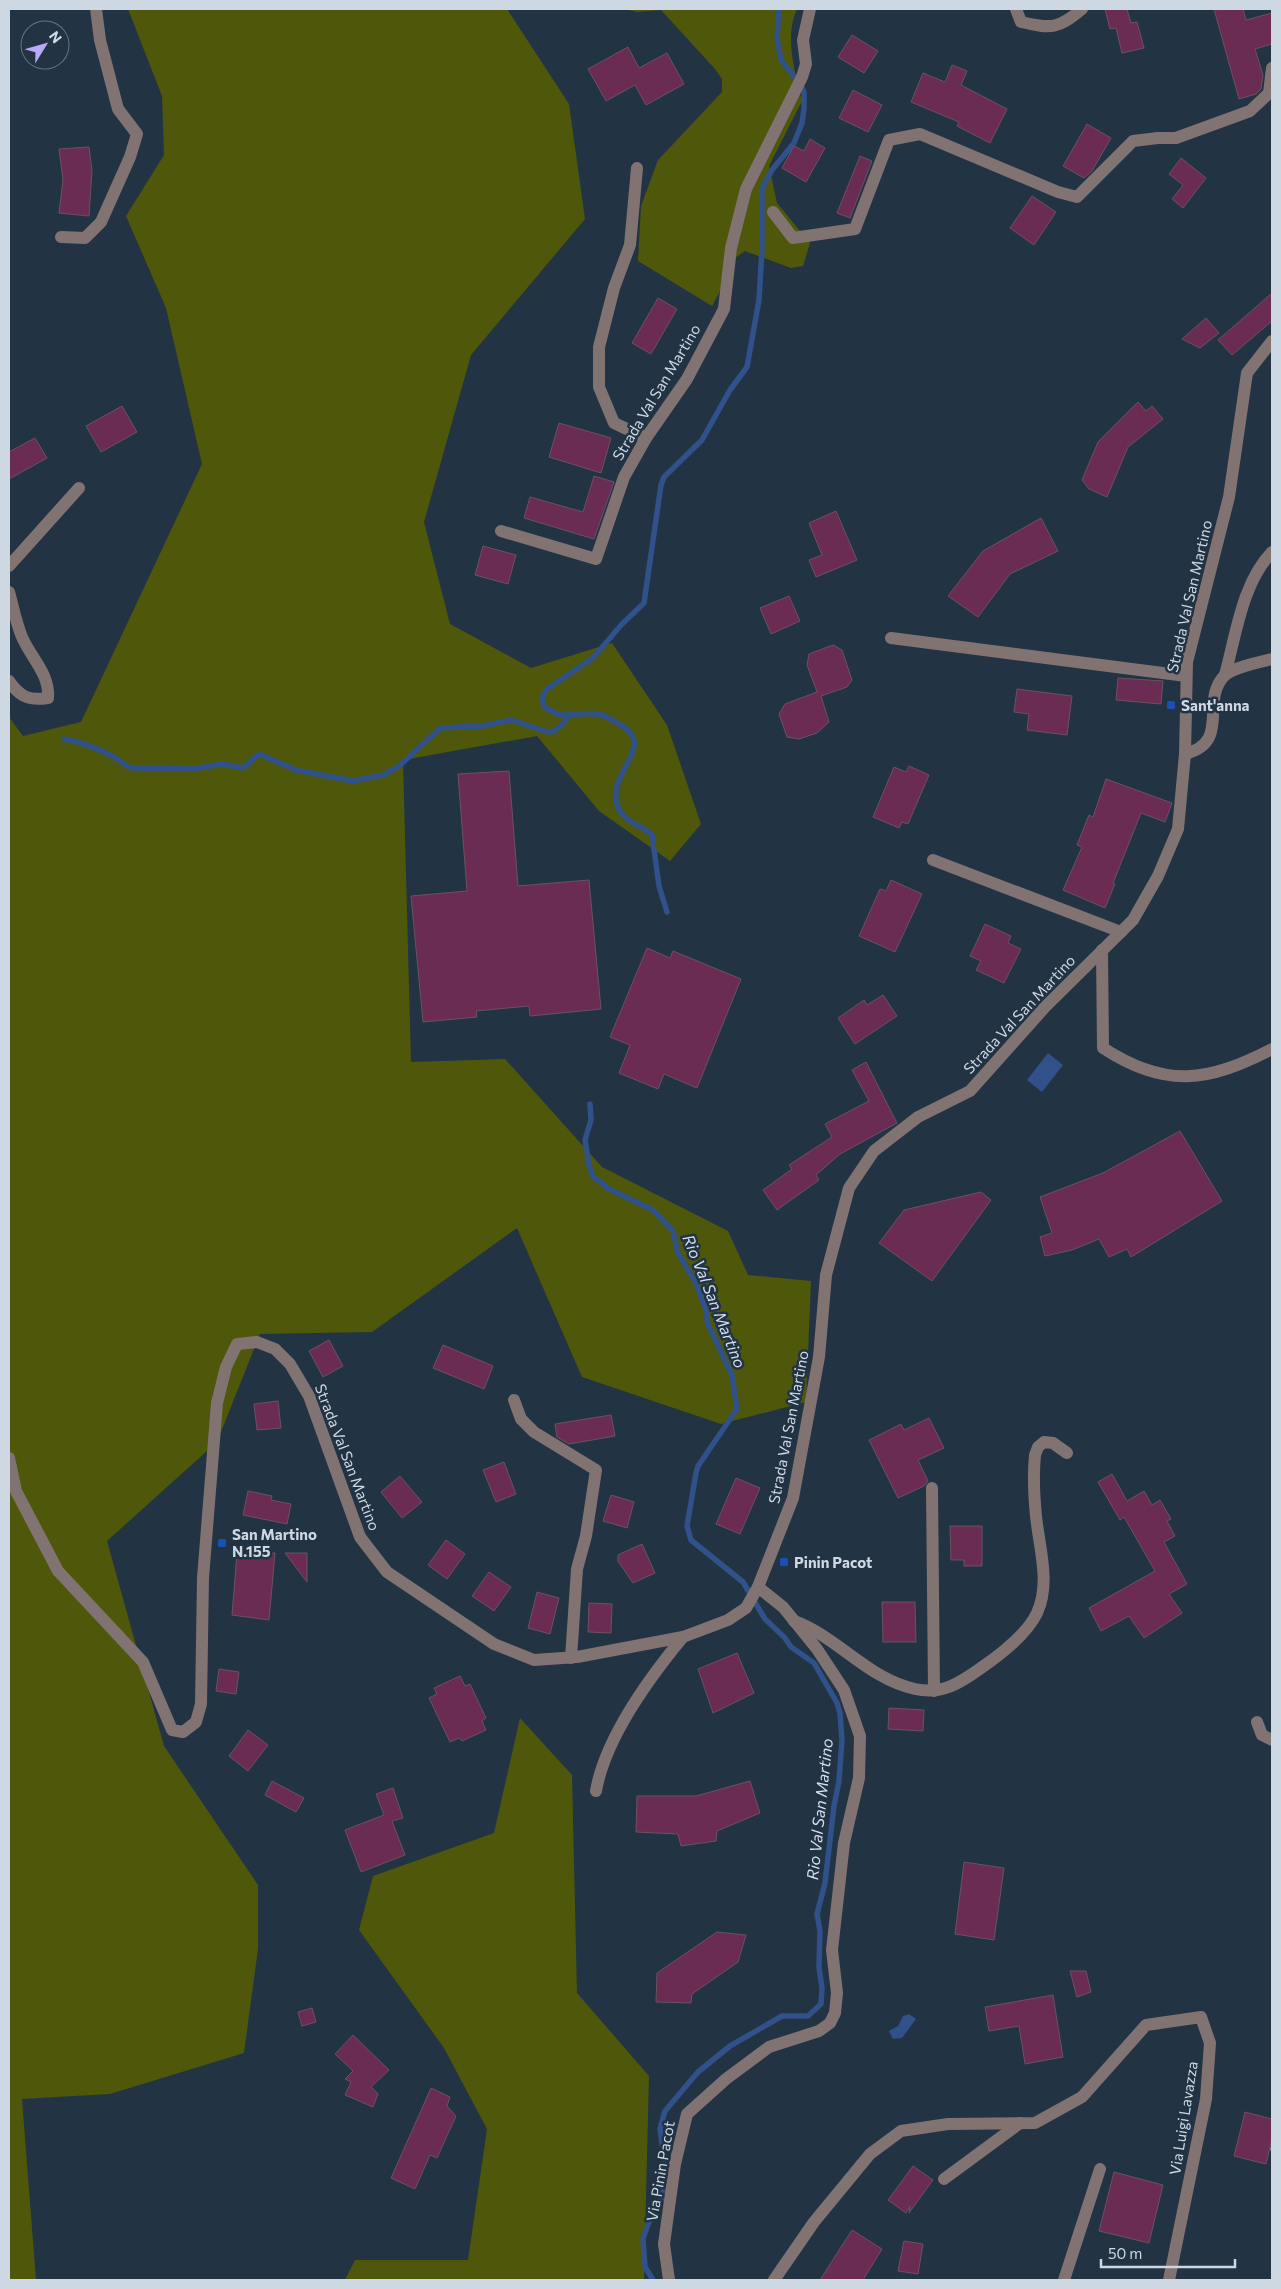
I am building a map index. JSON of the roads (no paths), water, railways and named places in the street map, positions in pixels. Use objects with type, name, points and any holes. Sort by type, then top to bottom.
[{"type":"street","points":[[61,237],[85,238],[101,222],[130,158],[137,134],[118,109],[100,40],[96,9]]},
{"type":"street","name":"Strada Val San Martino","points":[[501,531],[596,560],[624,477],[646,438],[687,379],[724,309],[731,248],[746,188],[802,77],[806,64],[803,40],[810,9]]},
{"type":"street","points":[[1016,9],[1021,22],[1038,26],[1062,25],[1082,9]]},
{"type":"street","points":[[773,212],[793,238],[855,229],[889,140],[920,134],[1058,192],[1077,197],[1133,141],[1176,138],[1250,111],[1269,93],[1272,68]]},
{"type":"street","points":[[637,168],[630,245],[614,288],[599,347],[599,387],[614,423],[646,438]]},
{"type":"street","name":"Strada Val San Martino","points":[[9,1458],[16,1491],[58,1571],[143,1662],[172,1730],[183,1732],[196,1722],[201,1704],[204,1578],[217,1403],[226,1367],[237,1344],[257,1342],[275,1348],[290,1364],[309,1396],[360,1537],[387,1572],[494,1644],[534,1660],[572,1658],[683,1637],[728,1620],[746,1608],[758,1587],[793,1498],[819,1357],[826,1275],[849,1188],[874,1151],[918,1117],[970,1092],[1045,1007],[1133,920],[1158,876],[1178,829],[1185,754],[1186,676],[1229,497],[1247,373],[1272,341]]},
{"type":"street","points":[[9,566],[79,488]]},
{"type":"street","points":[[1185,754],[1198,750],[1207,743],[1212,732],[1213,708],[1218,689],[1225,675],[1245,599],[1261,564],[1272,552]]},
{"type":"street","points":[[9,592],[22,638],[41,668],[49,688],[48,698],[32,700],[15,690],[9,681]]},
{"type":"street","points":[[891,638],[1186,676]]},
{"type":"street","points":[[1225,675],[1251,664],[1272,659]]},
{"type":"street","points":[[933,860],[1121,932]]},
{"type":"street","points":[[1102,950],[1103,1048],[1127,1064],[1175,1076],[1201,1077],[1227,1069],[1272,1049]]},
{"type":"street","points":[[514,1400],[521,1419],[534,1432],[596,1470],[586,1536],[577,1569],[572,1658]]},
{"type":"street","points":[[794,1621],[814,1628],[862,1664],[886,1678],[915,1689],[940,1691],[963,1682],[999,1656],[1036,1614],[1044,1592],[1042,1552],[1036,1516],[1035,1455],[1038,1447],[1044,1442],[1053,1443],[1067,1453]]},
{"type":"street","points":[[932,1488],[934,1691]]},
{"type":"street","name":"Via Pinin Pacot","points":[[669,2280],[664,2244],[675,2164],[686,2114],[726,2079],[769,2047],[819,2031],[830,2023],[835,2013],[837,1994],[832,1950],[844,1842],[859,1778],[860,1736],[844,1690],[818,1649],[783,1607],[758,1587]]},
{"type":"street","points":[[596,1791],[598,1776],[619,1731],[645,1687],[683,1637]]},
{"type":"street","points":[[1257,1722],[1262,1735],[1272,1740]]},
{"type":"street","name":"Via Luigi Lavazza","points":[[774,2280],[814,2222],[870,2154],[901,2132],[948,2124],[1035,2123],[1082,2097],[1146,2025],[1201,2017],[1210,2043],[1206,2098],[1169,2280]]},
{"type":"street","points":[[944,2179],[1020,2122]]},
{"type":"street","points":[[1064,2280],[1100,2169]]},
{"type":"water","points":[[1048,1053],[1063,1065],[1042,1092],[1027,1080]]},
{"type":"water","points":[[909,2014],[916,2019],[902,2038],[893,2039],[889,2031],[898,2026],[903,2016]]},
{"type":"waterway","name":"Rio Val San Martino","points":[[667,912],[659,886],[652,835],[628,820],[618,807],[616,795],[618,783],[633,751],[634,741],[630,732],[601,715],[589,713],[560,715],[544,707],[542,698],[547,689],[593,658],[622,624],[644,603],[661,485],[664,477],[702,440],[730,390],[747,367],[759,300],[762,249],[762,188],[772,170],[794,143],[802,123],[804,109],[804,92],[801,85],[781,60],[777,38],[779,9]]},
{"type":"waterway","points":[[64,739],[101,750],[132,768],[194,769],[222,764],[243,768],[259,754],[296,770],[353,781],[383,775],[398,767],[440,728],[482,726],[511,720],[548,732],[555,731],[569,715]]},
{"type":"waterway","name":"Rio Val San Martino","points":[[590,1104],[591,1120],[585,1140],[589,1165],[593,1176],[609,1189],[653,1210],[673,1231],[678,1253],[696,1283],[707,1313],[707,1322],[732,1375],[737,1409],[698,1466],[687,1526],[691,1540],[743,1582],[765,1619],[785,1638],[791,1647],[814,1663],[837,1703],[840,1713],[842,1740],[839,1781],[834,1806],[825,1883],[817,1914],[820,1931],[821,2004],[808,2016],[782,2016],[730,2046],[698,2072],[665,2111],[660,2129],[665,2165],[661,2200],[648,2224],[643,2239],[645,2267],[653,2280]]},
{"type":"place","name":"Sant'anna","points":[[1171,705]]},
{"type":"place","name":"San Martino N.155","points":[[222,1543]]},
{"type":"place","name":"Pinin Pacot","points":[[784,1562]]}]
